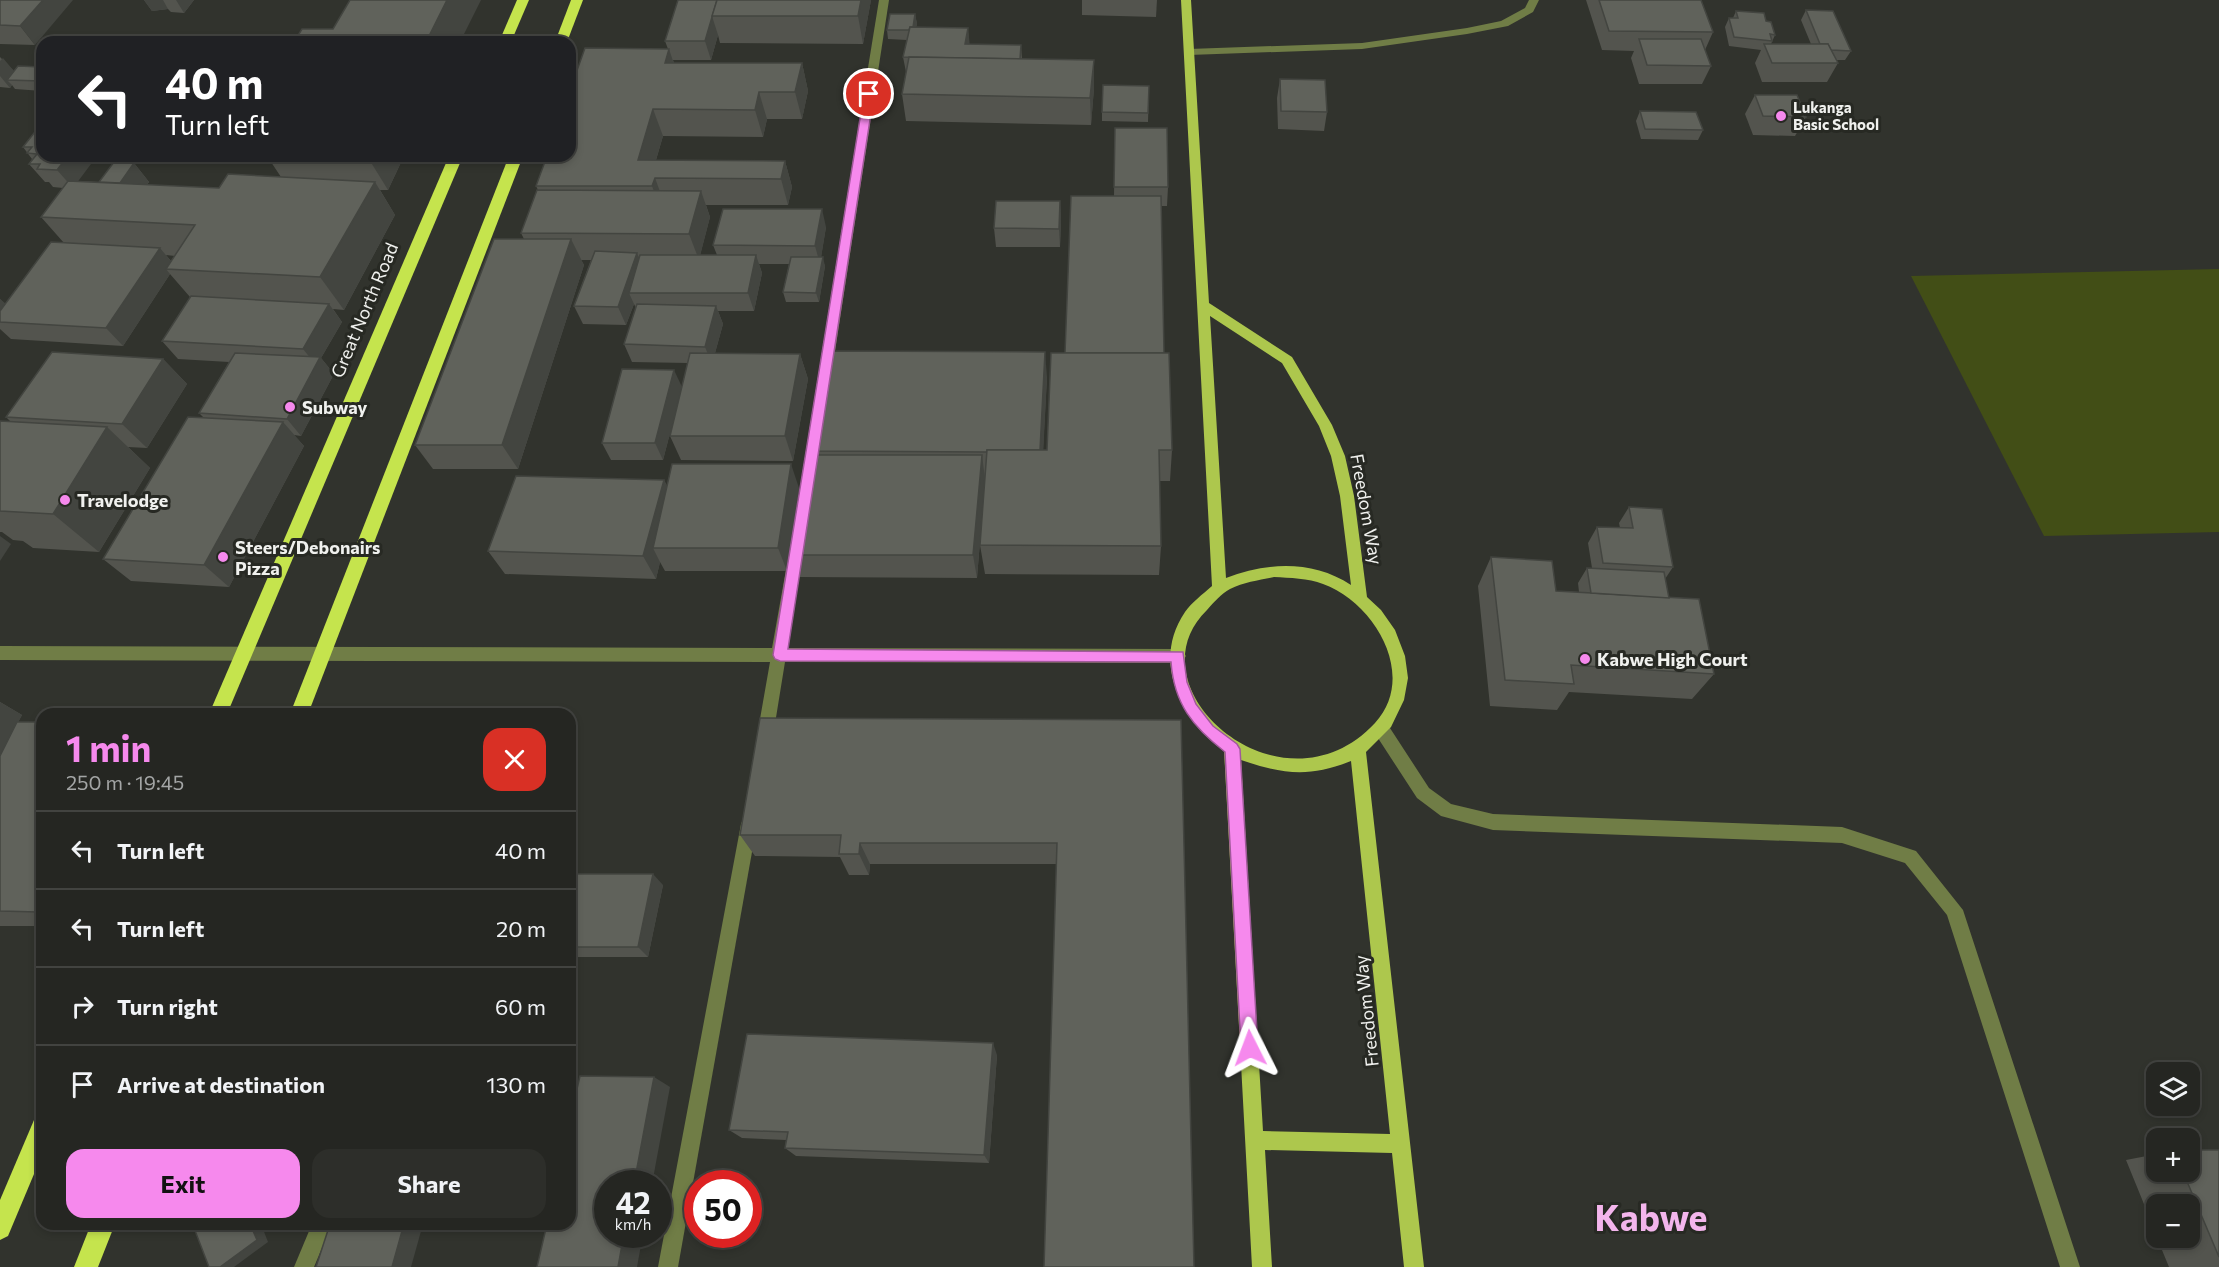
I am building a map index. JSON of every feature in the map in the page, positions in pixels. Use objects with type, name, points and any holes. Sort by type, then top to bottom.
[{"type":"highway","points":[[508,36],[523,0]]},
{"type":"highway","points":[[563,36],[577,0]]},
{"type":"highway","name":"Great North Road","points":[[220,708],[453,162]]},
{"type":"highway","points":[[301,708],[514,162]]},
{"type":"highway","points":[[0,1228],[36,1142]]},
{"type":"highway","points":[[86,1267],[101,1230]]},
{"type":"main road","points":[[1186,0],[1219,589]]},
{"type":"main road","name":"Freedom Way","points":[[1203,305],[1287,360],[1325,425],[1338,456],[1347,496],[1360,598]]},
{"type":"main road","points":[[1274,571],[1305,573],[1334,582],[1360,598],[1381,620],[1396,646],[1401,675],[1397,704],[1382,730],[1358,750],[1330,762],[1296,767],[1263,762],[1232,749],[1208,730],[1190,708],[1180,682],[1178,656],[1184,629],[1198,607],[1219,589],[1245,576],[1274,571]]},
{"type":"main road","points":[[1232,749],[1262,1267]]},
{"type":"main road","name":"Freedom Way","points":[[1358,750],[1414,1267]]},
{"type":"main road","points":[[1255,1140],[1402,1144]]},
{"type":"street","points":[[806,491],[884,0]]},
{"type":"street","points":[[1189,52],[1362,46],[1467,31],[1504,24],[1529,10],[1534,0]]},
{"type":"street","points":[[763,749],[801,526]]},
{"type":"street","points":[[0,653],[1178,656]]},
{"type":"street","points":[[1382,730],[1423,793],[1447,811],[1470,817],[1493,822],[1842,835],[1910,857],[1953,910],[2070,1267]]},
{"type":"street","points":[[668,1267],[752,808]]},
{"type":"street","points":[[304,1267],[319,1230]]},
{"type":"green space","points":[[2219,269],[2219,532],[2044,536],[1911,276]]},
{"type":"building","points":[[0,0],[43,0],[20,26],[0,25]]},
{"type":"building","points":[[350,0],[447,0],[429,36],[298,36],[302,29],[333,29]]},
{"type":"building","points":[[678,0],[717,0],[705,41],[665,41]]},
{"type":"building","points":[[717,0],[861,0],[858,16],[712,16]]},
{"type":"building","points":[[1599,0],[1701,0],[1713,32],[1609,31]]},
{"type":"building","points":[[1806,10],[1833,11],[1851,51],[1831,50],[1828,44],[1820,44]]},
{"type":"building","points":[[1736,11],[1764,13],[1766,21],[1771,22],[1775,35],[1770,34],[1772,41],[1734,37],[1729,18],[1738,18]]},
{"type":"building","points":[[890,14],[915,14],[913,27],[909,30],[887,30]]},
{"type":"building","points":[[910,27],[968,28],[965,44],[1021,45],[1020,59],[903,57]]},
{"type":"building","points":[[1639,39],[1701,39],[1711,66],[1647,65]]},
{"type":"building","points":[[1764,44],[1828,44],[1838,63],[1772,63]]},
{"type":"building","points":[[585,48],[669,49],[665,63],[802,63],[795,92],[759,92],[755,110],[653,109],[638,160],[785,161],[781,179],[655,178],[652,186],[536,186],[545,162],[576,162],[576,73]]},
{"type":"building","points":[[909,57],[1094,60],[1090,98],[902,94]]},
{"type":"building","points":[[18,66],[36,67],[36,81],[7,80]]},
{"type":"building","points":[[1280,79],[1325,80],[1327,112],[1281,111]]},
{"type":"building","points":[[1103,85],[1149,86],[1148,113],[1102,112]]},
{"type":"building","points":[[1755,95],[1797,95],[1806,117],[1763,116]]},
{"type":"building","points":[[1640,111],[1696,112],[1703,130],[1645,129]]},
{"type":"building","points":[[1115,128],[1167,128],[1168,187],[1114,187]]},
{"type":"building","points":[[36,131],[36,154],[27,153],[32,147],[23,147]]},
{"type":"building","points":[[36,155],[36,162],[63,162],[57,170],[37,169],[40,164],[29,164]]},
{"type":"building","points":[[114,162],[134,163],[120,183],[99,182]]},
{"type":"building","points":[[228,174],[375,182],[320,277],[166,269],[195,225],[41,217],[68,181],[219,188]]},
{"type":"building","points":[[537,190],[701,191],[689,234],[521,233]]},
{"type":"building","points":[[1071,196],[1161,196],[1164,353],[1065,353]]},
{"type":"building","points":[[996,201],[1060,201],[1059,229],[994,228]]},
{"type":"building","points":[[723,209],[822,209],[815,246],[713,245]]},
{"type":"building","points":[[494,239],[571,239],[502,445],[415,445]]},
{"type":"building","points":[[51,242],[160,248],[106,328],[0,322],[0,311]]},
{"type":"building","points":[[595,251],[637,253],[618,307],[574,306]]},
{"type":"building","points":[[640,255],[756,255],[748,293],[629,293]]},
{"type":"building","points":[[791,257],[823,257],[816,293],[783,292]]},
{"type":"building","points":[[191,296],[329,304],[303,349],[162,341]]},
{"type":"building","points":[[637,304],[716,306],[705,347],[624,344]]},
{"type":"building","points":[[831,351],[1045,352],[1040,450],[814,451]]},
{"type":"building","points":[[52,352],[163,359],[122,424],[6,417]]},
{"type":"building","points":[[235,353],[320,357],[287,419],[199,413]]},
{"type":"building","points":[[690,353],[800,354],[785,436],[670,436]]},
{"type":"building","points":[[1051,353],[1169,353],[1172,450],[1159,450],[1161,546],[980,545],[987,450],[1047,450]]},
{"type":"building","points":[[622,369],[674,370],[655,443],[602,443]]},
{"type":"building","points":[[188,417],[283,422],[204,565],[103,559]]},
{"type":"building","points":[[0,421],[107,427],[53,514],[0,511]]},
{"type":"building","points":[[808,455],[982,455],[973,555],[790,555]]},
{"type":"building","points":[[672,464],[791,464],[778,548],[653,548]]},
{"type":"building","points":[[516,476],[664,480],[643,556],[488,551]]},
{"type":"building","points":[[1629,507],[1662,509],[1673,567],[1603,563],[1597,527],[1633,528]]},
{"type":"building","points":[[1491,557],[1552,561],[1556,591],[1699,599],[1714,674],[1571,665],[1574,684],[1505,680]]},
{"type":"building","points":[[1587,568],[1664,572],[1669,598],[1591,593]]},
{"type":"building","points":[[760,718],[1181,720],[1194,1267],[1044,1267],[1057,843],[860,843],[859,854],[839,854],[841,835],[740,835]]},
{"type":"building","points":[[17,722],[36,722],[36,912],[0,911],[0,756]]},
{"type":"building","points":[[576,874],[653,874],[638,947],[576,947]]},
{"type":"building","points":[[747,1034],[993,1043],[984,1155],[785,1148],[788,1132],[729,1130]]},
{"type":"building","points":[[580,1076],[654,1077],[637,1170],[594,1170],[594,1248],[621,1248],[618,1267],[537,1267],[546,1230],[576,1230],[576,1093]]},
{"type":"building","points":[[2200,1150],[2219,1150],[2219,1257],[2200,1212],[2200,1194],[2192,1194],[2187,1182],[2200,1182]]},
{"type":"building","points":[[195,1230],[253,1230],[257,1240],[220,1267],[209,1267]]},
{"type":"building","points":[[328,1230],[402,1230],[392,1267],[316,1267]]},
{"type":"place","name":"Lukanga Basic School","points":[[1781,116]]},
{"type":"place","name":"Subway","points":[[290,407]]},
{"type":"place","name":"Travelodge","points":[[65,500]]},
{"type":"place","name":"Steers/Debonairs Pizza","points":[[223,557]]},
{"type":"place","name":"Kabwe High Court","points":[[1585,659]]},
{"type":"district","name":"Kabwe","points":[[1651,1216]]},
{"type":"route","points":[[869,94],[780,655],[1178,656],[1180,682],[1190,708],[1208,730],[1232,749],[1250,1048]]}]
